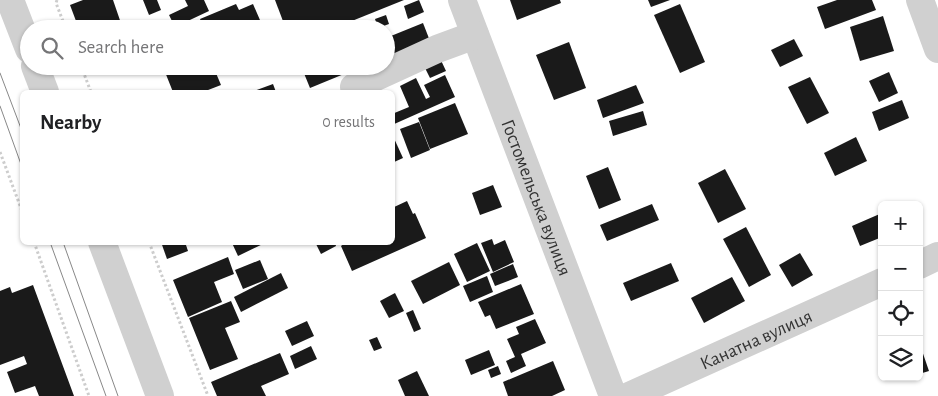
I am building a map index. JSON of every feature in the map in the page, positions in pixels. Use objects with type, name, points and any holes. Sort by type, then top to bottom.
[{"type":"street","name":"Гостомельська вулиця","points":[[462,0],[613,396]]},
{"type":"street","points":[[920,0],[938,50]]},
{"type":"street","points":[[19,2],[23,20]]},
{"type":"street","points":[[395,68],[437,49],[475,35]]},
{"type":"street","points":[[38,75],[44,90]]},
{"type":"street","points":[[354,87],[380,75]]},
{"type":"street","points":[[103,245],[160,396]]},
{"type":"street","points":[[923,263],[938,256]]},
{"type":"street","name":"Канатна вулиця","points":[[629,396],[878,284]]},
{"type":"path","points":[[57,0],[56,3],[63,20]]},
{"type":"path","points":[[84,75],[90,90]]},
{"type":"path","points":[[0,152],[20,206]]},
{"type":"path","points":[[35,245],[89,396]]},
{"type":"path","points":[[150,245],[208,396]]},
{"type":"building","points":[[83,0],[113,0],[120,20],[76,20],[70,5]]},
{"type":"building","points":[[143,0],[157,0],[161,10],[149,15]]},
{"type":"building","points":[[185,0],[204,0],[209,11],[190,20],[172,20],[169,15],[188,6]]},
{"type":"building","points":[[275,0],[404,0],[354,20],[283,20]]},
{"type":"building","points":[[419,0],[424,12],[408,19],[404,6]]},
{"type":"building","points":[[510,0],[560,0],[561,3],[517,20]]},
{"type":"building","points":[[648,0],[670,0],[651,7]]},
{"type":"building","points":[[837,0],[872,0],[876,10],[825,29],[817,7]]},
{"type":"building","points":[[236,4],[239,10],[253,4],[260,20],[200,20]]},
{"type":"building","points":[[680,4],[705,62],[680,73],[654,15]]},
{"type":"building","points":[[386,15],[388,20],[375,20]]},
{"type":"building","points":[[883,16],[894,51],[860,61],[850,27]]},
{"type":"building","points":[[423,23],[430,41],[395,55],[395,34]]},
{"type":"building","points":[[794,39],[803,56],[780,67],[771,50]]},
{"type":"building","points":[[569,42],[586,88],[554,100],[536,55]]},
{"type":"building","points":[[439,56],[446,71],[430,78],[423,64]]},
{"type":"building","points":[[889,72],[898,93],[879,102],[869,81]]},
{"type":"building","points":[[166,75],[217,75],[221,85],[208,90],[172,90]]},
{"type":"building","points":[[305,75],[342,75],[310,88]]},
{"type":"building","points":[[445,75],[455,97],[395,124],[395,113],[409,107],[400,86],[416,78],[426,99],[430,97],[424,85]]},
{"type":"building","points":[[810,77],[829,113],[807,124],[788,87]]},
{"type":"building","points":[[273,84],[275,90],[256,90]]},
{"type":"building","points":[[636,85],[644,103],[603,118],[597,100]]},
{"type":"building","points":[[902,100],[909,118],[879,131],[872,112]]},
{"type":"building","points":[[455,103],[468,134],[430,149],[418,118]]},
{"type":"building","points":[[643,111],[647,125],[613,136],[609,121]]},
{"type":"building","points":[[419,122],[430,150],[411,158],[400,129]]},
{"type":"building","points":[[856,137],[867,161],[835,176],[824,153]]},
{"type":"building","points":[[395,141],[403,158],[395,162]]},
{"type":"building","points":[[608,167],[621,200],[599,209],[586,176]]},
{"type":"building","points":[[725,169],[746,209],[718,223],[698,183]]},
{"type":"building","points":[[493,185],[502,207],[480,215],[472,193]]},
{"type":"building","points":[[407,201],[413,214],[415,213],[426,238],[352,271],[341,246],[395,245],[395,207]]},
{"type":"building","points":[[652,204],[659,220],[607,241],[600,225]]},
{"type":"building","points":[[878,215],[878,239],[860,246],[852,226]]},
{"type":"building","points":[[746,227],[771,275],[749,287],[723,239]]},
{"type":"building","points":[[492,239],[494,245],[505,240],[514,262],[493,272],[481,243]]},
{"type":"building","points":[[477,243],[490,271],[467,282],[454,254]]},
{"type":"building","points":[[162,245],[186,245],[188,251],[167,259]]},
{"type":"building","points":[[233,245],[261,245],[238,256]]},
{"type":"building","points":[[316,245],[336,245],[336,246],[321,254]]},
{"type":"building","points":[[800,253],[813,275],[792,287],[779,265]]},
{"type":"building","points":[[228,257],[234,274],[214,282],[222,302],[188,317],[173,280]]},
{"type":"building","points":[[260,260],[268,279],[243,289],[235,270]]},
{"type":"building","points":[[449,262],[460,285],[423,304],[411,281]]},
{"type":"building","points":[[671,263],[679,281],[631,301],[623,283]]},
{"type":"building","points":[[513,264],[518,277],[495,286],[490,274]]},
{"type":"building","points":[[281,273],[288,288],[241,312],[234,297]]},
{"type":"building","points":[[487,276],[493,292],[470,302],[463,286]]},
{"type":"building","points":[[732,277],[745,301],[704,323],[691,298]]},
{"type":"building","points":[[521,284],[534,314],[496,329],[490,315],[485,317],[478,302]]},
{"type":"building","points":[[33,285],[74,396],[39,396],[35,386],[15,393],[7,372],[27,364],[24,356],[0,365],[0,291],[10,287],[12,293]]},
{"type":"building","points":[[395,293],[404,311],[389,318],[380,301]]},
{"type":"building","points":[[231,301],[240,322],[225,328],[238,359],[210,370],[189,318]]},
{"type":"building","points":[[413,310],[421,329],[414,332],[406,313]]},
{"type":"building","points":[[535,319],[546,343],[521,354],[526,366],[511,373],[506,361],[515,357],[507,339],[519,334],[516,327]]},
{"type":"building","points":[[307,321],[314,336],[292,346],[285,331]]},
{"type":"building","points":[[377,337],[382,348],[374,351],[369,340]]},
{"type":"building","points":[[311,346],[317,359],[295,369],[290,356]]},
{"type":"building","points":[[489,350],[495,365],[471,375],[465,360]]},
{"type":"building","points":[[280,353],[289,374],[261,386],[266,396],[217,396],[211,382]]},
{"type":"building","points":[[923,354],[929,371],[923,373]]},
{"type":"building","points":[[553,361],[565,390],[552,396],[508,396],[503,382]]},
{"type":"building","points":[[498,366],[501,374],[491,378],[488,370]]},
{"type":"building","points":[[417,371],[429,396],[405,396],[398,380]]},
{"type":"tram line","points":[[0,73],[20,126]]},
{"type":"tram line","points":[[0,106],[20,161]]},
{"type":"tram line","points":[[51,245],[106,396]]},
{"type":"tram line","points":[[64,245],[118,396]]}]
